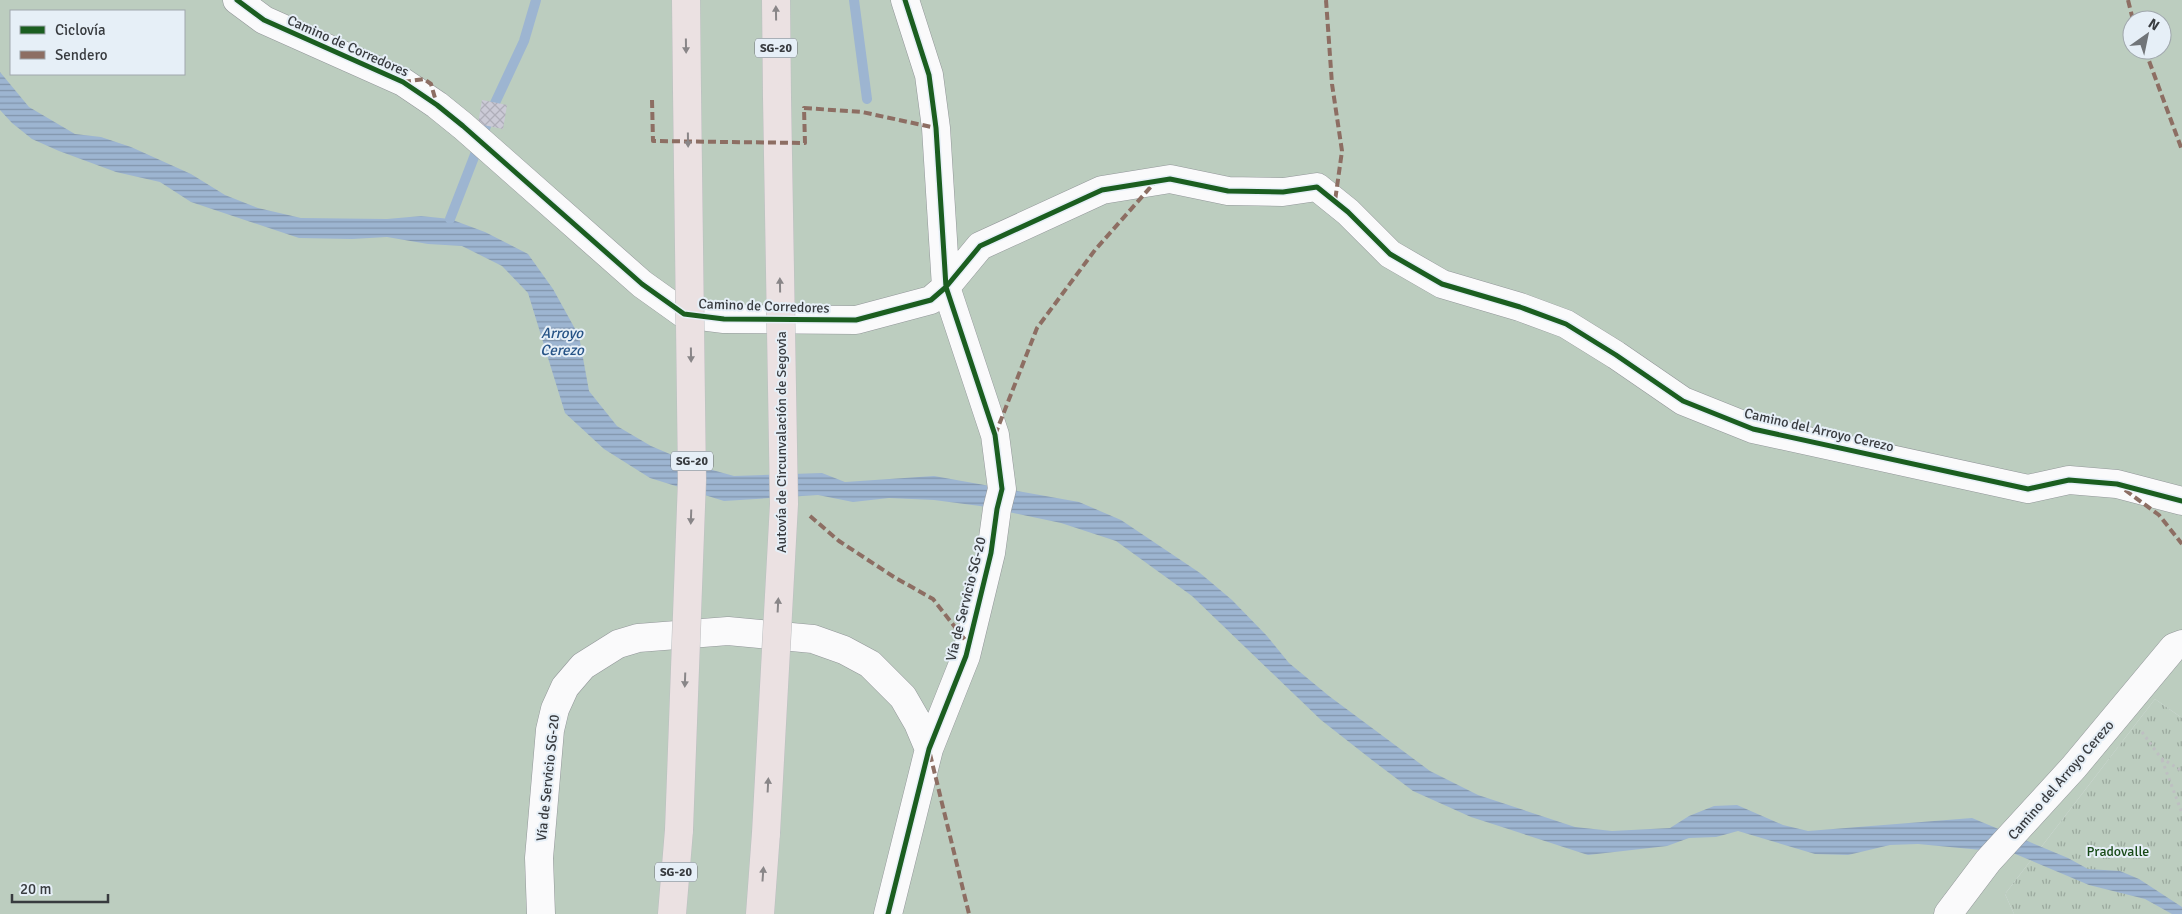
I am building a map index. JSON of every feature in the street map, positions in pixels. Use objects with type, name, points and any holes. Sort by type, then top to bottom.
[{"type":"highway","name":"SG-20","points":[[672,914],[679,830],[692,480],[686,0]]},
{"type":"highway","name":"Autovía de Circunvalación de Segovia","points":[[760,914],[784,504],[776,0]]},
{"type":"street","name":"Camino de Corredores","points":[[237,0],[264,20],[403,82],[421,93],[463,126],[642,284],[684,314],[724,319],[856,320],[931,300],[946,287]]},
{"type":"street","points":[[905,0],[929,75],[936,128],[946,287]]},
{"type":"street","name":"Camino del Arroyo Cerezo","points":[[946,287],[980,246],[1102,190],[1170,180],[1228,191],[1283,192],[1318,187],[1348,212],[1390,254],[1442,284],[1520,307],[1566,324],[1683,400],[1754,429],[2028,489],[2069,480],[2117,484],[2182,501]]},
{"type":"street","name":"Vía de Servicio SG-20","points":[[888,914],[929,749],[966,656],[991,553],[997,508],[1002,490],[994,435],[946,287]]},
{"type":"street","name":"Vía de Servicio SG-20","points":[[541,914],[539,858],[550,730],[555,709],[565,687],[583,666],[618,644],[638,638],[728,631],[813,639],[844,650],[870,664],[877,670],[903,697],[918,723],[929,749]]},
{"type":"street","name":"Camino del Arroyo Cerezo","points":[[1948,914],[1988,861],[2017,831],[2179,642]]},
{"type":"path","points":[[2124,707],[2161,758],[2182,813]]},
{"type":"path","points":[[2161,758],[2182,771]]},
{"type":"green space","points":[[0,0],[2182,0],[2182,718],[2155,699],[2005,894],[2014,914],[0,914]]},
{"type":"green space","name":"Pradovalle","points":[[2155,699],[2182,718],[2182,914],[2014,914],[2005,894]]},
{"type":"water","name":"Arroyo Cerezo","points":[[0,72],[29,107],[75,134],[101,137],[131,147],[191,174],[225,195],[258,208],[301,218],[387,219],[421,216],[450,219],[485,232],[528,254],[553,289],[579,336],[589,391],[617,426],[651,446],[698,466],[734,476],[822,473],[845,482],[934,476],[1079,502],[1121,520],[1200,573],[1232,600],[1267,636],[1289,663],[1329,696],[1430,771],[1478,795],[1575,827],[1612,831],[1670,828],[1689,816],[1714,806],[1737,805],[1783,825],[1808,831],[1972,818],[2068,858],[2088,869],[2120,871],[2139,879],[2182,907],[2182,914],[2172,914],[2145,899],[2089,885],[2013,853],[1918,844],[1890,845],[1848,855],[1815,854],[1738,831],[1716,837],[1689,838],[1667,846],[1588,855],[1471,817],[1413,791],[1372,760],[1321,720],[1192,596],[1116,541],[1061,523],[980,506],[934,500],[889,498],[853,502],[818,495],[724,501],[650,478],[604,449],[565,413],[528,293],[502,266],[462,246],[428,244],[387,237],[352,239],[299,238],[191,202],[160,182],[116,172],[59,151],[32,139],[12,123],[0,110]]},
{"type":"building","points":[[482,100],[507,105],[503,129],[478,124]]},
{"type":"waterway","points":[[450,219],[495,103],[524,41],[536,0]]},
{"type":"waterway","points":[[854,0],[867,99]]},
{"type":"marked path","points":[[1326,0],[1332,84],[1342,151],[1335,201]]},
{"type":"marked path","points":[[2128,0],[2130,10]]},
{"type":"marked path","points":[[2149,60],[2182,150]]},
{"type":"marked path","points":[[403,82],[424,79],[431,84],[437,105]]},
{"type":"marked path","points":[[652,100],[653,141],[805,143],[804,108],[862,112],[936,128]]},
{"type":"marked path","points":[[995,435],[1037,328],[1095,250],[1155,182]]},
{"type":"marked path","points":[[2125,490],[2159,515],[2182,544]]},
{"type":"marked path","points":[[810,516],[839,541],[894,577],[933,599],[969,645]]},
{"type":"marked path","points":[[930,754],[969,914]]},
{"type":"cycle path","points":[[237,0],[264,20],[403,82],[437,105],[642,284],[684,314],[724,319],[856,320],[931,300],[946,287],[980,246],[1102,190],[1170,179],[1228,191],[1283,192],[1317,187],[1348,212],[1390,254],[1442,284],[1520,307],[1566,324],[1616,355],[1683,401],[1753,429],[2028,489],[2069,480],[2117,484],[2182,501]]},
{"type":"cycle path","points":[[888,914],[929,749],[966,656],[991,553],[997,509],[1002,489],[995,435],[946,287],[936,128],[929,75],[905,0]]}]
